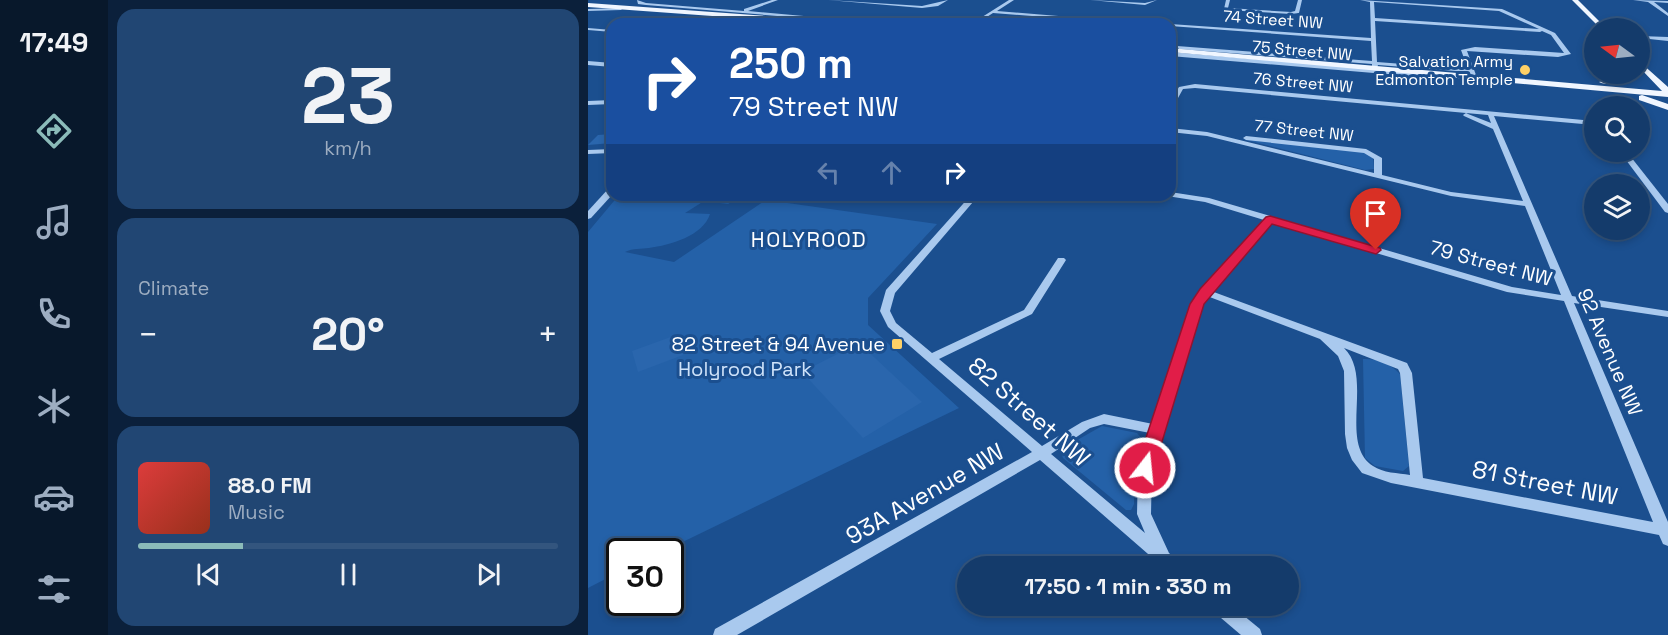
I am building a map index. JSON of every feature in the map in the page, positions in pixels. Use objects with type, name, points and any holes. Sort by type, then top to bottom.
[{"type":"main road","points":[[589,4],[601,0]]},
{"type":"main road","points":[[626,0],[639,4]]},
{"type":"main road","points":[[1567,0],[1585,18]]},
{"type":"main road","points":[[1575,0],[1593,18]]},
{"type":"main road","points":[[589,4],[639,4],[688,11]]},
{"type":"main road","points":[[589,4],[783,18]]},
{"type":"main road","name":"75 Street NW","points":[[1176,50],[1472,73],[1664,91]]},
{"type":"main road","points":[[1650,73],[1668,80]]},
{"type":"main road","points":[[1650,78],[1664,91],[1668,105]]},
{"type":"main road","points":[[1574,84],[1584,83]]},
{"type":"main road","name":"75 Street NW","points":[[1574,84],[1664,91]]},
{"type":"main road","points":[[1595,87],[1668,105]]},
{"type":"street","points":[[738,13],[776,0]]},
{"type":"street","points":[[830,0],[930,7],[946,0]]},
{"type":"street","points":[[983,18],[1012,0]]},
{"type":"street","points":[[1092,0],[1152,1]]},
{"type":"street","points":[[1228,0],[1226,9],[1297,12],[1300,0]]},
{"type":"street","points":[[1362,0],[1500,10],[1553,34],[1567,52],[1565,55],[1464,50],[1472,73]]},
{"type":"street","points":[[1372,0],[1375,65]]},
{"type":"street","points":[[1635,0],[1668,2]]},
{"type":"street","points":[[1648,0],[1668,15]]},
{"type":"street","points":[[589,4],[737,18]]},
{"type":"street","points":[[639,4],[808,18]]},
{"type":"street","points":[[993,12],[1073,18]]},
{"type":"street","points":[[1373,19],[1547,31]]},
{"type":"street","name":"74 Street NW","points":[[1176,25],[1374,40]]},
{"type":"street","points":[[588,29],[606,30]]},
{"type":"street","points":[[1650,38],[1668,39]]},
{"type":"street","name":"75 Street NW","points":[[1176,51],[1563,87],[1574,84]]},
{"type":"street","points":[[588,63],[606,64]]},
{"type":"street","name":"76 Street NW","points":[[1176,97],[1181,88],[1188,86],[1584,122]]},
{"type":"street","points":[[588,103],[606,102]]},
{"type":"street","points":[[1445,109],[1473,117],[1496,128]]},
{"type":"street","name":"92 Avenue NW","points":[[1490,113],[1666,534]]},
{"type":"street","name":"77 Street NW","points":[[1176,131],[1366,151],[1378,158],[1378,176]]},
{"type":"street","name":"77 Street NW","points":[[1207,134],[1451,194],[1527,204]]},
{"type":"street","points":[[588,152],[606,151]]},
{"type":"street","points":[[1632,162],[1668,210]]},
{"type":"street","name":"79 Street NW","points":[[1176,195],[1206,200],[1511,290],[1668,315]]},
{"type":"street","points":[[588,216],[606,196]]},
{"type":"street","name":"82 Street NW","points":[[970,201],[890,292],[885,312],[892,325],[1161,556]]},
{"type":"street","points":[[1165,556],[1144,514],[1145,468],[1156,430],[1197,304],[1270,219]]},
{"type":"street","points":[[931,358],[1028,312],[1061,260]]},
{"type":"street","name":"81 Street NW","points":[[1205,292],[1403,366],[1406,373],[1417,482]]},
{"type":"street","name":"81 Street NW","points":[[1318,334],[1345,356],[1352,380],[1352,443],[1355,458],[1373,472],[1666,534]]},
{"type":"street","name":"93A Avenue NW","points":[[721,635],[1040,454],[1086,425],[1104,419],[1156,430]]},
{"type":"street","points":[[1232,616],[1254,635]]},
{"type":"green space","points":[[1242,139],[1366,152],[1373,156],[1374,169],[1365,170]]},
{"type":"green space","name":"Holyrood Park","points":[[614,201],[704,201],[685,213],[710,214],[706,222],[693,234],[666,245],[625,252],[674,262],[765,201],[937,224],[868,298],[868,325],[959,408],[684,541],[684,538],[606,538],[606,579],[588,588],[588,232]]},
{"type":"green space","name":"Holyrood Park","points":[[704,201],[733,201],[728,204]]},
{"type":"green space","points":[[1363,359],[1383,362],[1400,374],[1409,466],[1403,471],[1375,466],[1365,458]]},
{"type":"green space","points":[[1102,426],[1137,433],[1143,440],[1134,471],[1134,504],[1131,510],[1126,510],[1063,458],[1061,453],[1065,447]]},
{"type":"building","points":[[606,134],[606,144],[588,145],[598,135]]},
{"type":"building","points":[[676,335],[683,355],[638,372],[632,351]]},
{"type":"building","points":[[859,343],[922,402],[863,438],[802,372]]},
{"type":"place","name":"Salvation Army Edmonton Temple","points":[[1525,70]]},
{"type":"place","name":"82 Street & 94 Avenue","points":[[897,344]]},
{"type":"district","name":"HOLYROOD","points":[[809,240]]},
{"type":"route","points":[[1145,468],[1197,304],[1270,219],[1376,250]]}]
